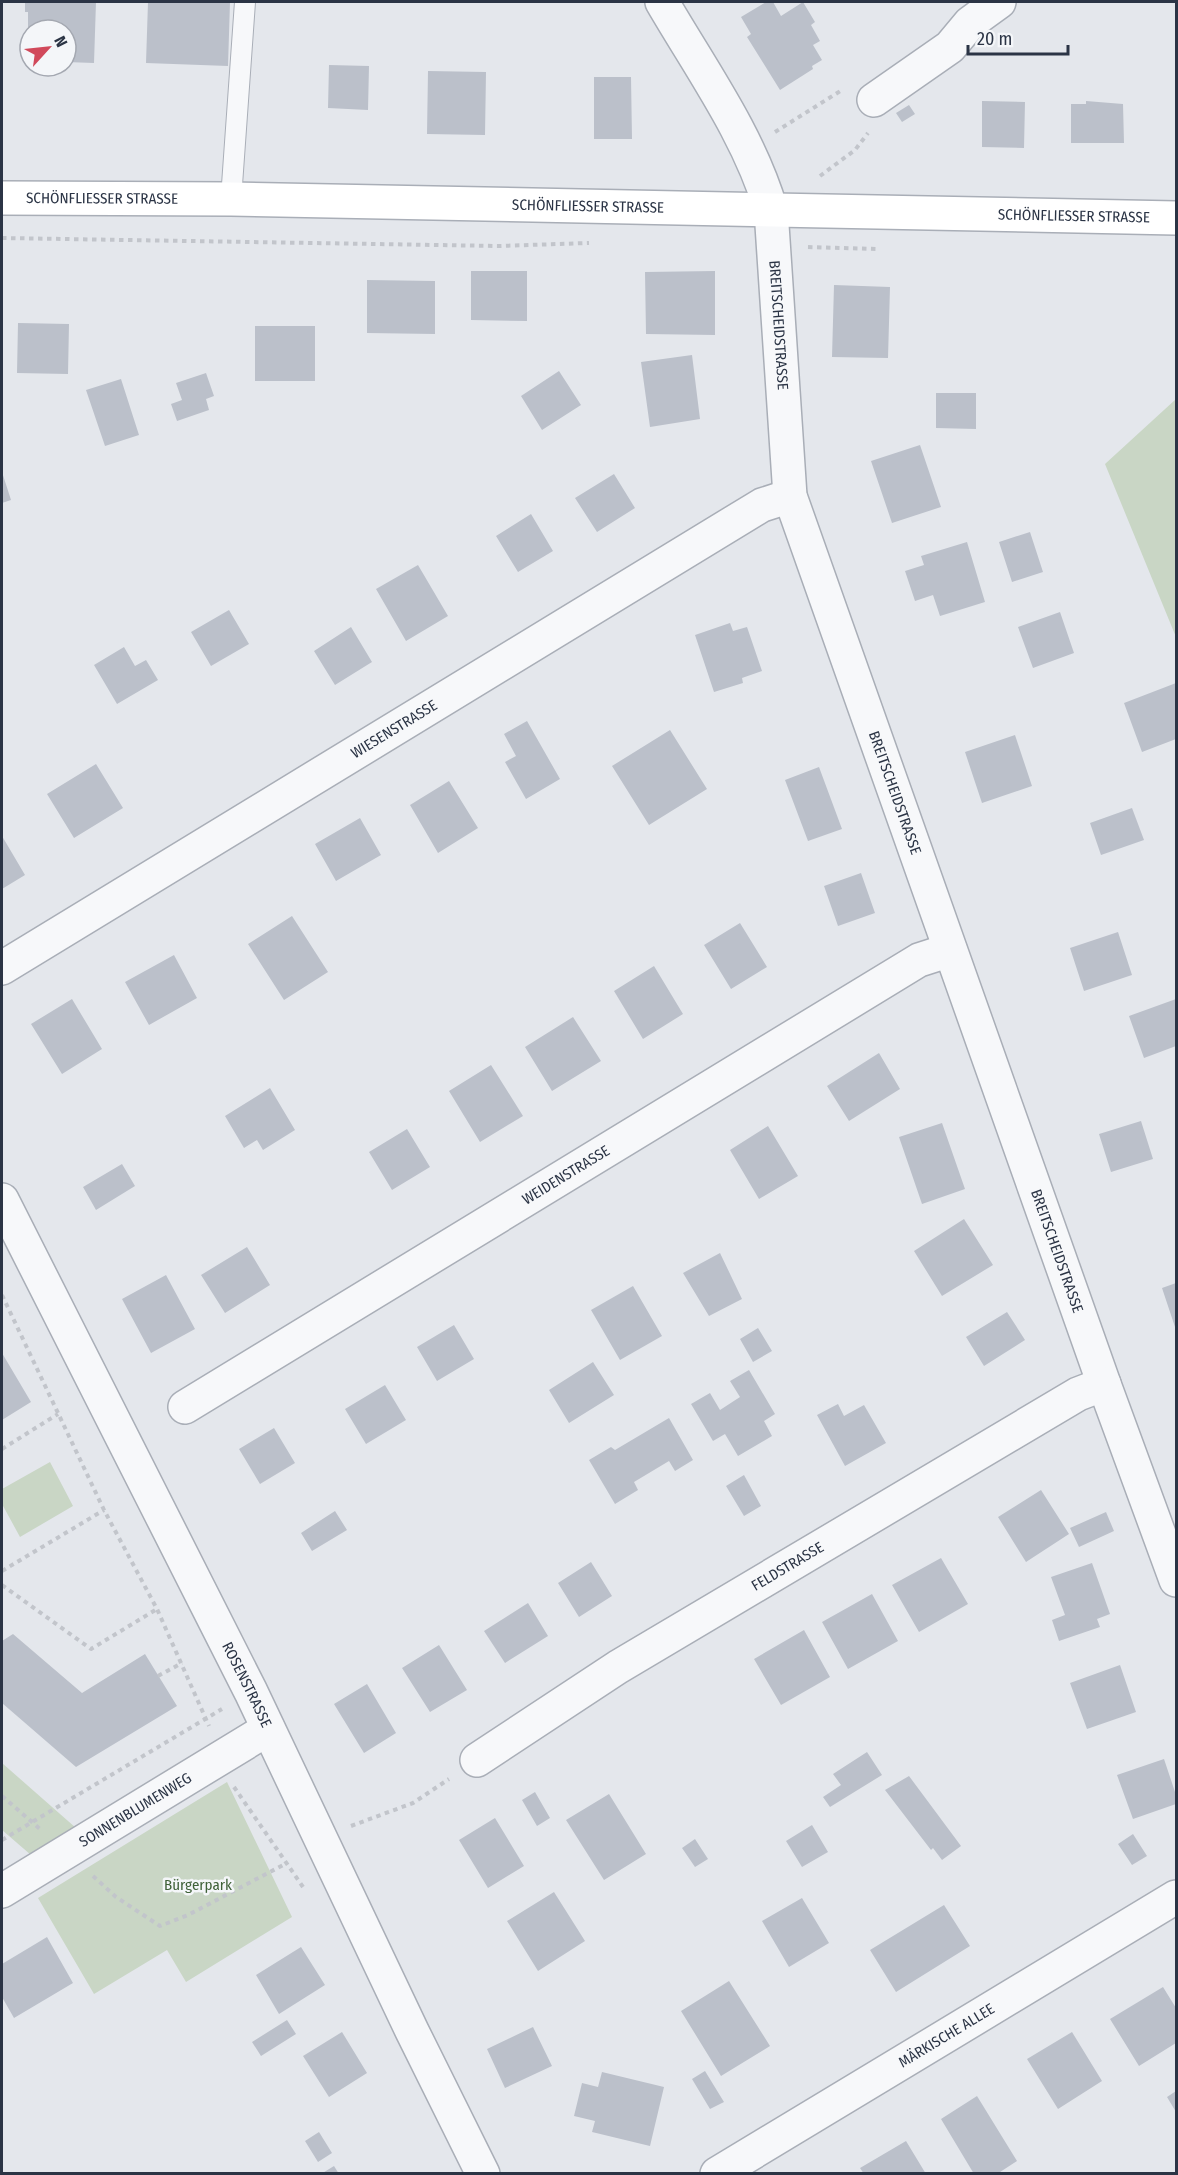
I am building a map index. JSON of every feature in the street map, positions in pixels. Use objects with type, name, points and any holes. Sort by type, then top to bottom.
[{"type":"main road","name":"SCHÖNFLIESSER STRASSE","points":[[2,198],[231,199],[1176,218]]},
{"type":"street","name":"BREITSCHEIDSTRASSE","points":[[662,2],[750,152],[771,210],[790,496],[1104,1384],[1176,1580]]},
{"type":"street","points":[[874,100],[950,47],[970,23],[999,2]]},
{"type":"street","name":"WIESENSTRASSE","points":[[2,968],[762,505],[790,496]]},
{"type":"street","name":"WEIDENSTRASSE","points":[[185,1407],[919,960],[950,950]]},
{"type":"street","name":"ROSENSTRASSE","points":[[2,1200],[12,1253],[126,1442],[250,1692],[483,2174]]},
{"type":"street","name":"FELDSTRASSE","points":[[477,1760],[618,1667],[833,1538],[1078,1394],[1104,1384]]},
{"type":"street","name":"SONNENBLUMENWEG","points":[[2,1891],[268,1729]]},
{"type":"street","name":"MÄRKISCHE ALLEE","points":[[717,2174],[1176,1897]]},
{"type":"lane","points":[[231,199],[245,2]]},
{"type":"path","points":[[771,134],[846,88],[874,100],[874,126],[855,150],[811,183]]},
{"type":"path","points":[[2,238],[499,246],[592,243]]},
{"type":"path","points":[[2,1449],[58,1414]]},
{"type":"path","points":[[2,1571],[104,1510]]},
{"type":"path","points":[[2,1585],[91,1648],[157,1609]]},
{"type":"path","points":[[158,1676],[182,1663]]},
{"type":"path","points":[[2,1840],[250,1692]]},
{"type":"path","points":[[321,1843],[355,1824],[413,1803],[477,1760]]},
{"type":"path","points":[[2,1796],[116,1897],[160,1926],[188,1915],[287,1863]]},
{"type":"green space","points":[[1176,399],[1176,637],[1105,464]]},
{"type":"green space","points":[[50,1462],[73,1506],[20,1537],[2,1504],[2,1489]]},
{"type":"green space","points":[[2,1763],[76,1828],[31,1855],[2,1830]]},
{"type":"green space","name":"Bürgerpark","points":[[227,1782],[292,1917],[186,1982],[167,1950],[94,1994],[38,1898]]},
{"type":"building","points":[[25,2],[96,2],[94,63],[78,62],[78,18],[28,18],[28,12],[25,12]]},
{"type":"building","points":[[148,2],[230,2],[228,66],[146,63]]},
{"type":"building","points":[[766,2],[773,2],[781,16],[803,2],[815,22],[811,25],[820,41],[813,45],[822,60],[812,66],[813,69],[780,90],[747,37],[751,34],[741,17]]},
{"type":"building","points":[[329,65],[369,66],[368,110],[328,108]]},
{"type":"building","points":[[428,71],[486,72],[485,135],[427,134]]},
{"type":"building","points":[[594,77],[631,77],[632,139],[594,139]]},
{"type":"building","points":[[982,101],[1025,102],[1024,148],[982,147]]},
{"type":"building","points":[[1086,101],[1123,104],[1124,143],[1071,143],[1071,104],[1086,104]]},
{"type":"building","points":[[909,105],[915,114],[902,122],[896,113]]},
{"type":"building","points":[[471,271],[527,271],[527,321],[471,320]]},
{"type":"building","points":[[715,271],[715,335],[646,334],[645,272]]},
{"type":"building","points":[[367,280],[435,281],[435,334],[367,333]]},
{"type":"building","points":[[834,285],[890,287],[888,358],[832,357]]},
{"type":"building","points":[[18,323],[69,324],[68,374],[17,373]]},
{"type":"building","points":[[255,326],[315,326],[315,381],[255,381]]},
{"type":"building","points":[[692,355],[700,419],[650,427],[641,362]]},
{"type":"building","points":[[559,371],[581,405],[542,430],[521,396]]},
{"type":"building","points":[[206,373],[214,396],[206,399],[209,410],[177,421],[171,404],[182,400],[176,383]]},
{"type":"building","points":[[121,379],[139,435],[105,446],[86,390]]},
{"type":"building","points":[[936,393],[976,393],[976,429],[936,428]]},
{"type":"building","points":[[920,445],[941,507],[892,523],[871,461]]},
{"type":"building","points":[[2,472],[11,500],[2,503]]},
{"type":"building","points":[[614,474],[635,508],[597,532],[575,498]]},
{"type":"building","points":[[531,514],[553,551],[518,572],[496,536]]},
{"type":"building","points":[[1030,532],[1043,572],[1012,582],[999,542]]},
{"type":"building","points":[[967,542],[985,602],[940,616],[933,595],[915,601],[905,571],[924,565],[921,556]]},
{"type":"building","points":[[418,565],[448,616],[406,641],[376,589]]},
{"type":"building","points":[[229,610],[249,644],[211,666],[191,632]]},
{"type":"building","points":[[1060,612],[1074,653],[1033,668],[1018,627]]},
{"type":"building","points":[[730,623],[733,631],[747,627],[762,671],[742,678],[743,683],[714,692],[695,635]]},
{"type":"building","points":[[351,627],[372,662],[335,685],[314,651]]},
{"type":"building","points":[[124,647],[135,666],[146,660],[158,680],[117,704],[94,665]]},
{"type":"building","points":[[1176,683],[1176,739],[1142,752],[1124,703]]},
{"type":"building","points":[[527,721],[560,779],[526,799],[505,762],[516,756],[504,734]]},
{"type":"building","points":[[670,730],[707,789],[649,825],[612,766]]},
{"type":"building","points":[[1015,735],[1032,786],[982,803],[965,752]]},
{"type":"building","points":[[96,764],[123,808],[74,838],[47,794]]},
{"type":"building","points":[[819,767],[842,829],[808,841],[785,780]]},
{"type":"building","points":[[449,781],[478,828],[438,853],[410,805]]},
{"type":"building","points":[[1132,808],[1144,840],[1101,855],[1090,823]]},
{"type":"building","points":[[360,818],[381,855],[336,881],[315,844]]},
{"type":"building","points":[[2,836],[25,875],[2,889]]},
{"type":"building","points":[[861,873],[875,913],[838,926],[824,886]]},
{"type":"building","points":[[292,916],[328,972],[284,1000],[248,944]]},
{"type":"building","points":[[740,923],[767,967],[731,989],[704,945]]},
{"type":"building","points":[[1118,932],[1132,975],[1084,991],[1070,948]]},
{"type":"building","points":[[174,955],[197,998],[149,1025],[125,982]]},
{"type":"building","points":[[654,966],[683,1014],[643,1039],[614,991]]},
{"type":"building","points":[[72,999],[102,1049],[62,1074],[31,1024]]},
{"type":"building","points":[[1176,999],[1176,1046],[1144,1058],[1129,1016]]},
{"type":"building","points":[[573,1017],[601,1061],[552,1091],[525,1047]]},
{"type":"building","points":[[879,1053],[900,1089],[849,1121],[827,1086]]},
{"type":"building","points":[[491,1065],[523,1116],[480,1142],[449,1091]]},
{"type":"building","points":[[270,1088],[295,1130],[263,1150],[257,1140],[244,1148],[225,1116]]},
{"type":"building","points":[[1141,1121],[1153,1159],[1111,1172],[1099,1134]]},
{"type":"building","points":[[942,1123],[965,1189],[922,1204],[899,1137]]},
{"type":"building","points":[[768,1126],[798,1176],[759,1199],[730,1150]]},
{"type":"building","points":[[407,1129],[430,1167],[392,1190],[369,1152]]},
{"type":"building","points":[[122,1164],[135,1186],[96,1210],[83,1187]]},
{"type":"building","points":[[964,1219],[993,1265],[942,1296],[914,1251]]},
{"type":"building","points":[[247,1247],[270,1285],[225,1313],[201,1275]]},
{"type":"building","points":[[720,1253],[742,1299],[709,1316],[683,1273]]},
{"type":"building","points":[[166,1275],[195,1329],[151,1353],[122,1299]]},
{"type":"building","points":[[1176,1283],[1176,1330],[1162,1288]]},
{"type":"building","points":[[633,1286],[662,1336],[620,1360],[591,1310]]},
{"type":"building","points":[[1007,1312],[1025,1340],[984,1366],[966,1337]]},
{"type":"building","points":[[454,1325],[474,1359],[437,1381],[417,1347]]},
{"type":"building","points":[[758,1328],[772,1351],[753,1362],[740,1339]]},
{"type":"building","points":[[2,1353],[31,1402],[2,1420]]},
{"type":"building","points":[[593,1362],[614,1395],[569,1423],[549,1390]]},
{"type":"building","points":[[749,1370],[775,1414],[764,1421],[772,1436],[738,1456],[725,1434],[713,1441],[691,1404],[710,1393],[720,1410],[740,1397],[730,1381]]},
{"type":"building","points":[[385,1385],[406,1420],[366,1444],[345,1409]]},
{"type":"building","points":[[838,1404],[844,1416],[864,1405],[886,1443],[845,1466],[817,1415]]},
{"type":"building","points":[[669,1418],[693,1460],[675,1471],[669,1461],[634,1482],[638,1490],[615,1504],[589,1460],[611,1447],[615,1450]]},
{"type":"building","points":[[274,1428],[295,1463],[260,1484],[239,1449]]},
{"type":"building","points":[[744,1475],[761,1506],[744,1516],[726,1486]]},
{"type":"building","points":[[1041,1490],[1069,1534],[1026,1562],[998,1517]]},
{"type":"building","points":[[335,1511],[347,1530],[312,1551],[301,1533]]},
{"type":"building","points":[[1106,1512],[1114,1531],[1079,1547],[1070,1528]]},
{"type":"building","points":[[941,1558],[968,1604],[919,1632],[892,1585]]},
{"type":"building","points":[[591,1562],[612,1596],[579,1617],[558,1583]]},
{"type":"building","points":[[1092,1563],[1110,1614],[1097,1619],[1100,1627],[1059,1641],[1052,1620],[1065,1615],[1051,1577]]},
{"type":"building","points":[[872,1594],[898,1641],[848,1669],[822,1622]]},
{"type":"building","points":[[528,1603],[548,1636],[505,1663],[484,1631]]},
{"type":"building","points":[[804,1630],[830,1677],[781,1705],[754,1659]]},
{"type":"building","points":[[13,1634],[82,1693],[145,1654],[177,1706],[76,1767],[2,1703],[2,1641]]},
{"type":"building","points":[[439,1645],[467,1690],[430,1712],[402,1668]]},
{"type":"building","points":[[1120,1665],[1136,1712],[1087,1729],[1070,1683]]},
{"type":"building","points":[[367,1684],[396,1733],[364,1753],[334,1704]]},
{"type":"building","points":[[867,1752],[882,1775],[830,1807],[823,1797],[841,1785],[833,1774]]},
{"type":"building","points":[[1164,1759],[1176,1795],[1176,1804],[1133,1819],[1117,1775]]},
{"type":"building","points":[[909,1776],[961,1846],[942,1860],[933,1848],[931,1850],[885,1790]]},
{"type":"building","points":[[535,1792],[550,1818],[537,1826],[522,1800]]},
{"type":"building","points":[[609,1794],[646,1854],[604,1880],[566,1820]]},
{"type":"building","points":[[495,1818],[524,1866],[488,1888],[459,1840]]},
{"type":"building","points":[[812,1825],[828,1852],[802,1867],[786,1841]]},
{"type":"building","points":[[1133,1834],[1147,1856],[1132,1865],[1118,1844]]},
{"type":"building","points":[[695,1839],[708,1859],[695,1867],[682,1848]]},
{"type":"building","points":[[554,1892],[585,1941],[538,1971],[507,1921]]},
{"type":"building","points":[[802,1898],[829,1943],[789,1967],[762,1921]]},
{"type":"building","points":[[944,1905],[970,1946],[896,1992],[870,1950]]},
{"type":"building","points":[[47,1937],[73,1983],[14,2018],[2,1997],[2,1964]]},
{"type":"building","points":[[301,1947],[325,1985],[279,2014],[256,1975]]},
{"type":"building","points":[[729,1981],[770,2046],[721,2076],[681,2011]]},
{"type":"building","points":[[1163,1987],[1176,2008],[1176,2043],[1139,2066],[1110,2019]]},
{"type":"building","points":[[287,2020],[296,2034],[261,2056],[252,2042]]},
{"type":"building","points":[[533,2027],[552,2066],[505,2088],[487,2049]]},
{"type":"building","points":[[342,2032],[367,2073],[329,2097],[303,2056]]},
{"type":"building","points":[[1072,2032],[1102,2081],[1058,2109],[1027,2059]]},
{"type":"building","points":[[705,2071],[724,2102],[710,2109],[692,2079]]},
{"type":"building","points":[[602,2072],[664,2087],[650,2146],[592,2132],[595,2121],[574,2116],[582,2083],[598,2087]]},
{"type":"building","points":[[1176,2091],[1176,2112],[1167,2097]]},
{"type":"building","points":[[977,2096],[1017,2161],[997,2174],[974,2174],[941,2119]]},
{"type":"building","points":[[319,2132],[332,2153],[318,2162],[305,2141]]},
{"type":"building","points":[[906,2141],[926,2174],[864,2174],[860,2168]]},
{"type":"building","points":[[334,2166],[339,2174],[321,2174]]}]
